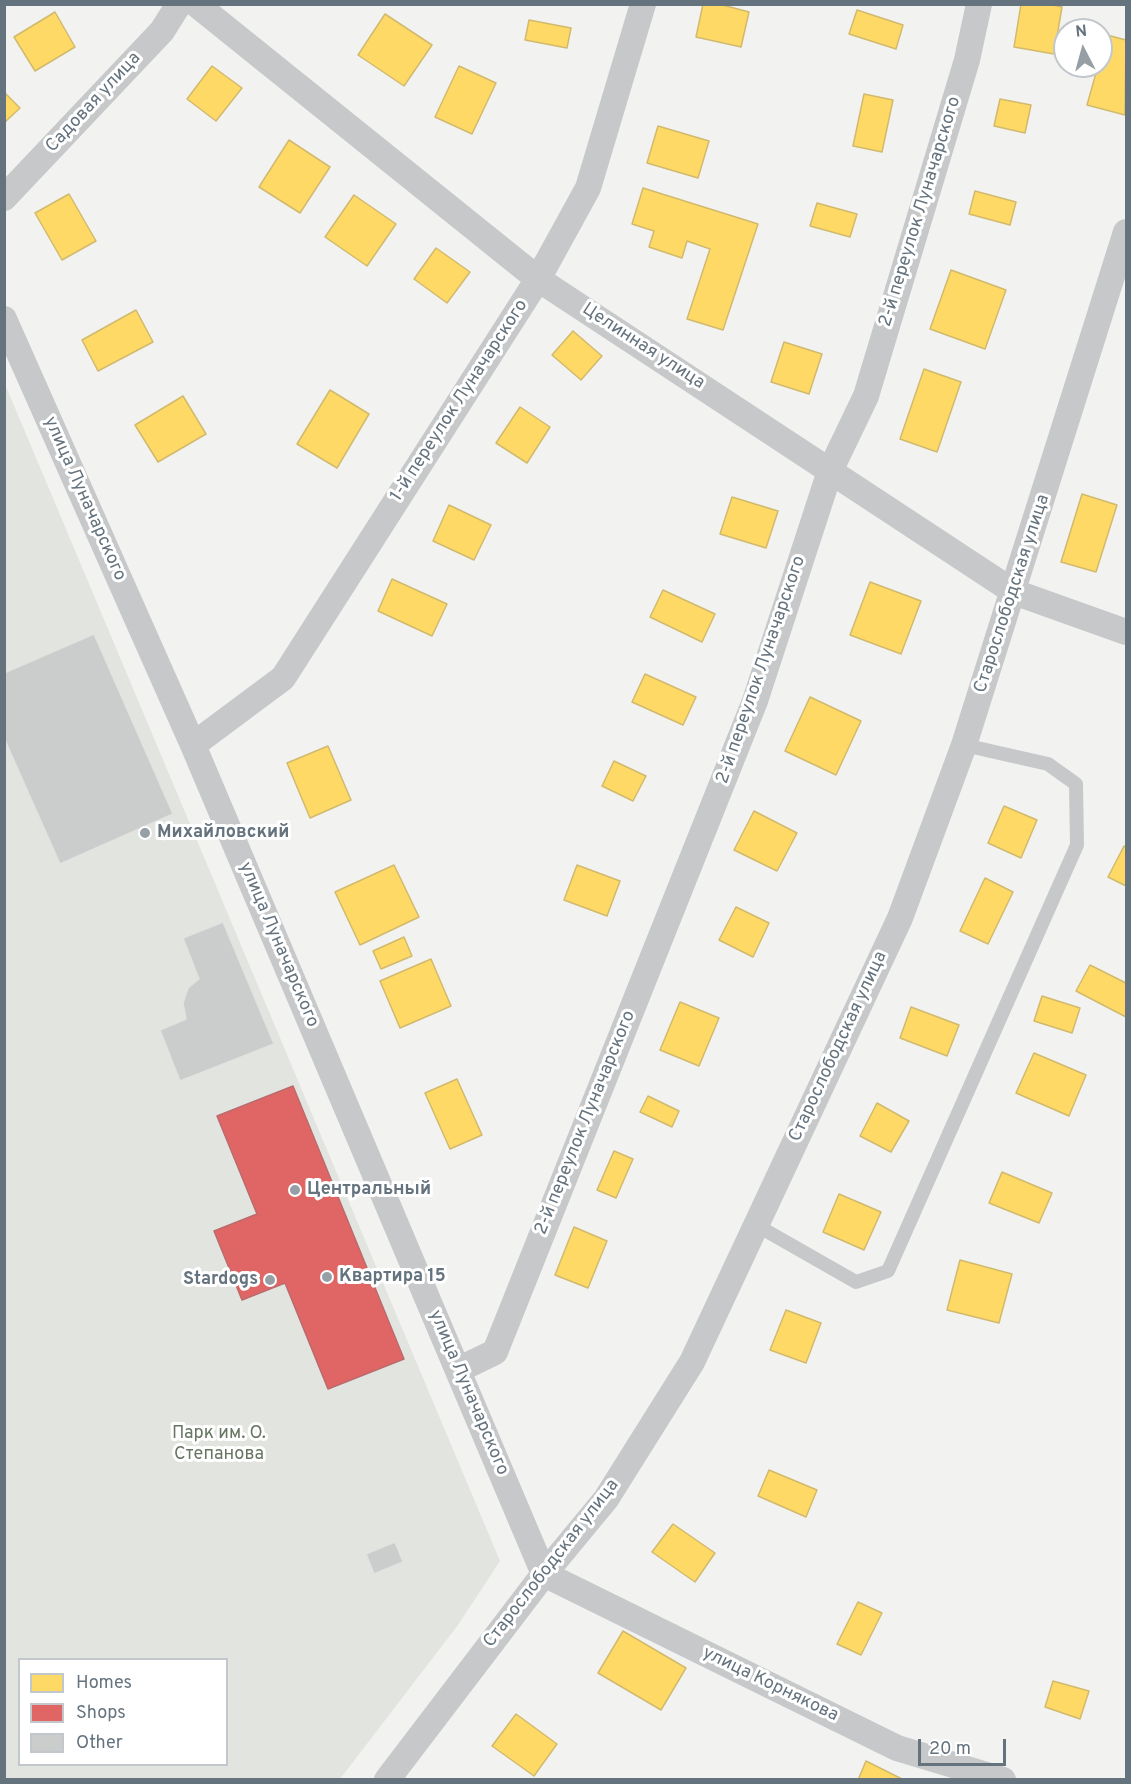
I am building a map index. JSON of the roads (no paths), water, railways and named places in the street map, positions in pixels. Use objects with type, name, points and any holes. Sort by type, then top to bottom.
[{"type":"street","name":"Садовая улица","points":[[4,198],[162,31],[179,4]]},
{"type":"street","name":"Целинная улица","points":[[196,4],[538,279],[1014,592],[1126,632]]},
{"type":"street","name":"1-й переулок Луначарского","points":[[193,745],[283,678],[538,279],[588,188],[643,4]]},
{"type":"street","name":"2-й переулок Луначарского","points":[[458,1370],[495,1352],[755,701],[831,471],[866,396],[967,60],[979,4]]},
{"type":"street","name":"Старослободская улица","points":[[387,1779],[544,1574],[606,1499],[692,1362],[900,918],[964,745],[1126,231]]},
{"type":"street","name":"улица Луначарского","points":[[4,319],[193,745],[544,1574]]},
{"type":"street","name":"улица Корнякова","points":[[544,1574],[897,1748],[1003,1779]]},
{"type":"lane","points":[[756,1225],[856,1282],[888,1271],[1077,845],[1076,784],[1048,764],[964,745]]},
{"type":"place","name":"Михайловский","points":[[145,833]]},
{"type":"place","name":"Центральный","points":[[295,1190]]},
{"type":"place","name":"Квартира 15","points":[[327,1277]]},
{"type":"place","name":"Stardogs","points":[[270,1280]]},
{"type":"park label","name":"Парк им. О. Степанова","points":[[219,1444]]}]
